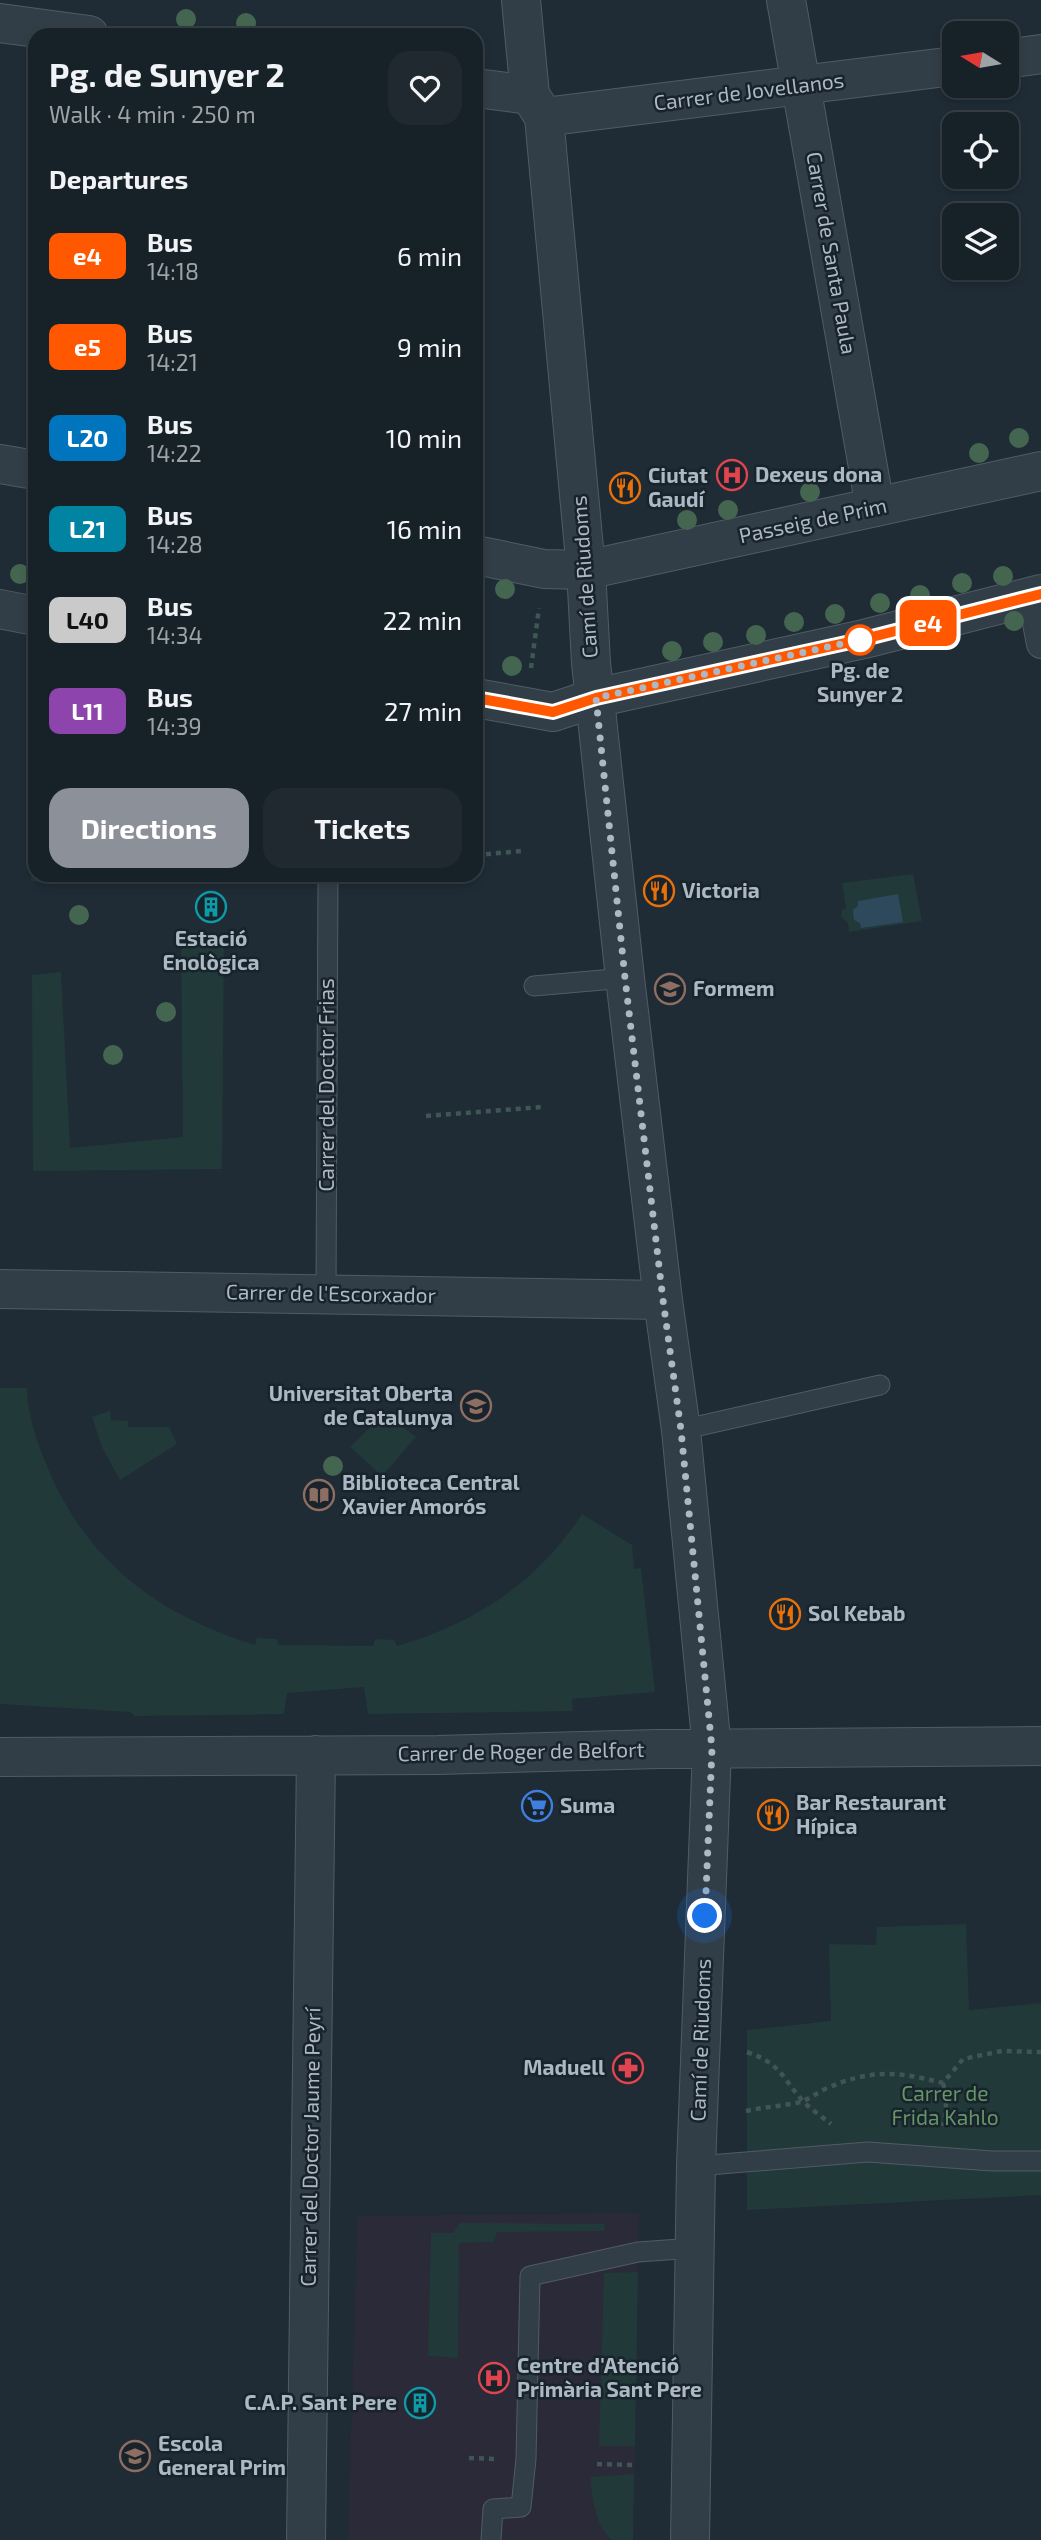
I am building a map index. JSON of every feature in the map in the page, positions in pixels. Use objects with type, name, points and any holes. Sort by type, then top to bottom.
[{"type":"street","name":"Camí de Riudoms","points":[[521,0],[537,106],[586,570],[588,629],[625,978],[681,1430],[712,1749],[696,2166],[690,2540]]},
{"type":"street","name":"Carrer de Santa Paula","points":[[786,0],[875,507]]},
{"type":"street","points":[[0,23],[37,28]]},
{"type":"street","points":[[1019,57],[1041,54]]},
{"type":"street","name":"Carrer de Jovellanos","points":[[483,90],[537,106],[802,86],[942,68]]},
{"type":"street","points":[[0,464],[28,469]]},
{"type":"street","name":"Passeig de Prim","points":[[483,556],[544,569],[586,570],[1041,471]]},
{"type":"street","points":[[483,699],[553,712],[596,698],[864,639],[1036,595],[1041,644]]},
{"type":"street","points":[[0,609],[28,615]]},
{"type":"street","name":"Carrer de l'Escorxador","points":[[0,1289],[663,1300]]},
{"type":"street","name":"Carrer de Roger de Belfort","points":[[0,1757],[438,1755],[1041,1746]]},
{"type":"street","name":"Carrer del Doctor Jaume Peyrí","points":[[306,2540],[316,1755]]},
{"type":"lane","name":"Carrer del Doctor Frias","points":[[326,1294],[328,882]]},
{"type":"lane","points":[[534,986],[625,978]]},
{"type":"lane","points":[[681,1430],[880,1385]]},
{"type":"lane","points":[[696,2166],[868,2152],[992,2161],[1041,2161]]},
{"type":"lane","points":[[491,2540],[493,2509],[521,2507],[526,2459],[530,2276],[638,2252],[694,2248]]},
{"type":"path","points":[[526,707],[544,569]]},
{"type":"path","points":[[483,854],[522,851]]},
{"type":"path","points":[[426,1116],[542,1107]]},
{"type":"path","points":[[746,2111],[803,2101],[823,2090],[877,2073],[912,2075],[943,2083],[963,2059],[1002,2051],[1041,2052]]},
{"type":"path","points":[[747,2052],[767,2059],[781,2072],[803,2101]]},
{"type":"path","points":[[468,2458],[501,2459]]},
{"type":"path","points":[[597,2463],[635,2465]]},
{"type":"shaded area","points":[[898,894],[903,922],[861,928],[860,923],[854,920],[853,910],[858,906],[858,901]]},
{"type":"shaded area","name":"Centre d'Atenció Primària Sant Pere","points":[[639,2213],[633,2540],[348,2540],[357,2216]]},
{"type":"green space","points":[[913,874],[922,921],[849,932],[848,923],[841,917],[842,910],[846,908],[842,883]]},
{"type":"green space","points":[[181,939],[224,940],[222,1169],[33,1171],[32,975],[61,972],[70,1148],[183,1137]]},
{"type":"green space","points":[[0,1388],[27,1388],[33,1426],[45,1461],[61,1496],[102,1555],[155,1599],[186,1617],[255,1645],[257,1638],[277,1639],[278,1645],[373,1646],[375,1639],[394,1640],[397,1646],[425,1637],[478,1612],[524,1580],[564,1539],[582,1514],[632,1545],[634,1569],[641,1568],[655,1692],[572,1699],[573,1711],[368,1714],[364,1687],[287,1693],[284,1714],[135,1716],[130,1712],[0,1704]]},
{"type":"green space","points":[[110,1411],[111,1420],[128,1421],[128,1427],[169,1427],[177,1444],[120,1480],[102,1447],[92,1417]]},
{"type":"green space","points":[[385,1413],[416,1437],[382,1476],[350,1447]]},
{"type":"green space","name":"Carrer de Frida Kahlo","points":[[966,1924],[969,2010],[1041,2003],[1041,2195],[747,2210],[747,2030],[831,2021],[829,1944],[876,1945],[877,1927]]},
{"type":"green space","points":[[460,2223],[605,2224],[604,2231],[497,2232],[494,2242],[459,2243],[458,2358],[428,2356],[431,2233],[453,2233]]},
{"type":"green space","points":[[638,2272],[635,2446],[599,2446],[604,2273]]},
{"type":"green space","points":[[634,2474],[633,2540],[612,2540],[598,2519],[590,2477]]},
{"type":"bus line","name":"e4","points":[[483,699],[553,712],[596,698],[864,639],[1041,594]]},
{"type":"place","name":"Dexeus dona","points":[[732,475]]},
{"type":"place","name":"Ciutat Gaudí","points":[[625,488]]},
{"type":"place","name":"Pg. de Sunyer 2","points":[[860,640]]},
{"type":"place","name":"Victoria","points":[[659,891]]},
{"type":"place","name":"Estació Enològica","points":[[211,907]]},
{"type":"place","name":"Formem","points":[[670,989]]},
{"type":"place","name":"Universitat Oberta de Catalunya","points":[[476,1406]]},
{"type":"place","name":"Biblioteca Central Xavier Amorós","points":[[319,1495]]},
{"type":"place","name":"Sol Kebab","points":[[785,1614]]},
{"type":"place","name":"Suma","points":[[537,1806]]},
{"type":"place","name":"Bar Restaurant Hípica","points":[[773,1815]]},
{"type":"place","name":"Maduell","points":[[628,2068]]},
{"type":"place","name":"Centre d'Atenció Primària Sant Pere","points":[[494,2378]]},
{"type":"place","name":"C.A.P. Sant Pere","points":[[420,2403]]},
{"type":"place","name":"Escola General Prim","points":[[135,2456]]},
{"type":"route","points":[[705,1916],[712,1749],[681,1430],[625,978],[596,698],[864,639],[860,640]]}]
